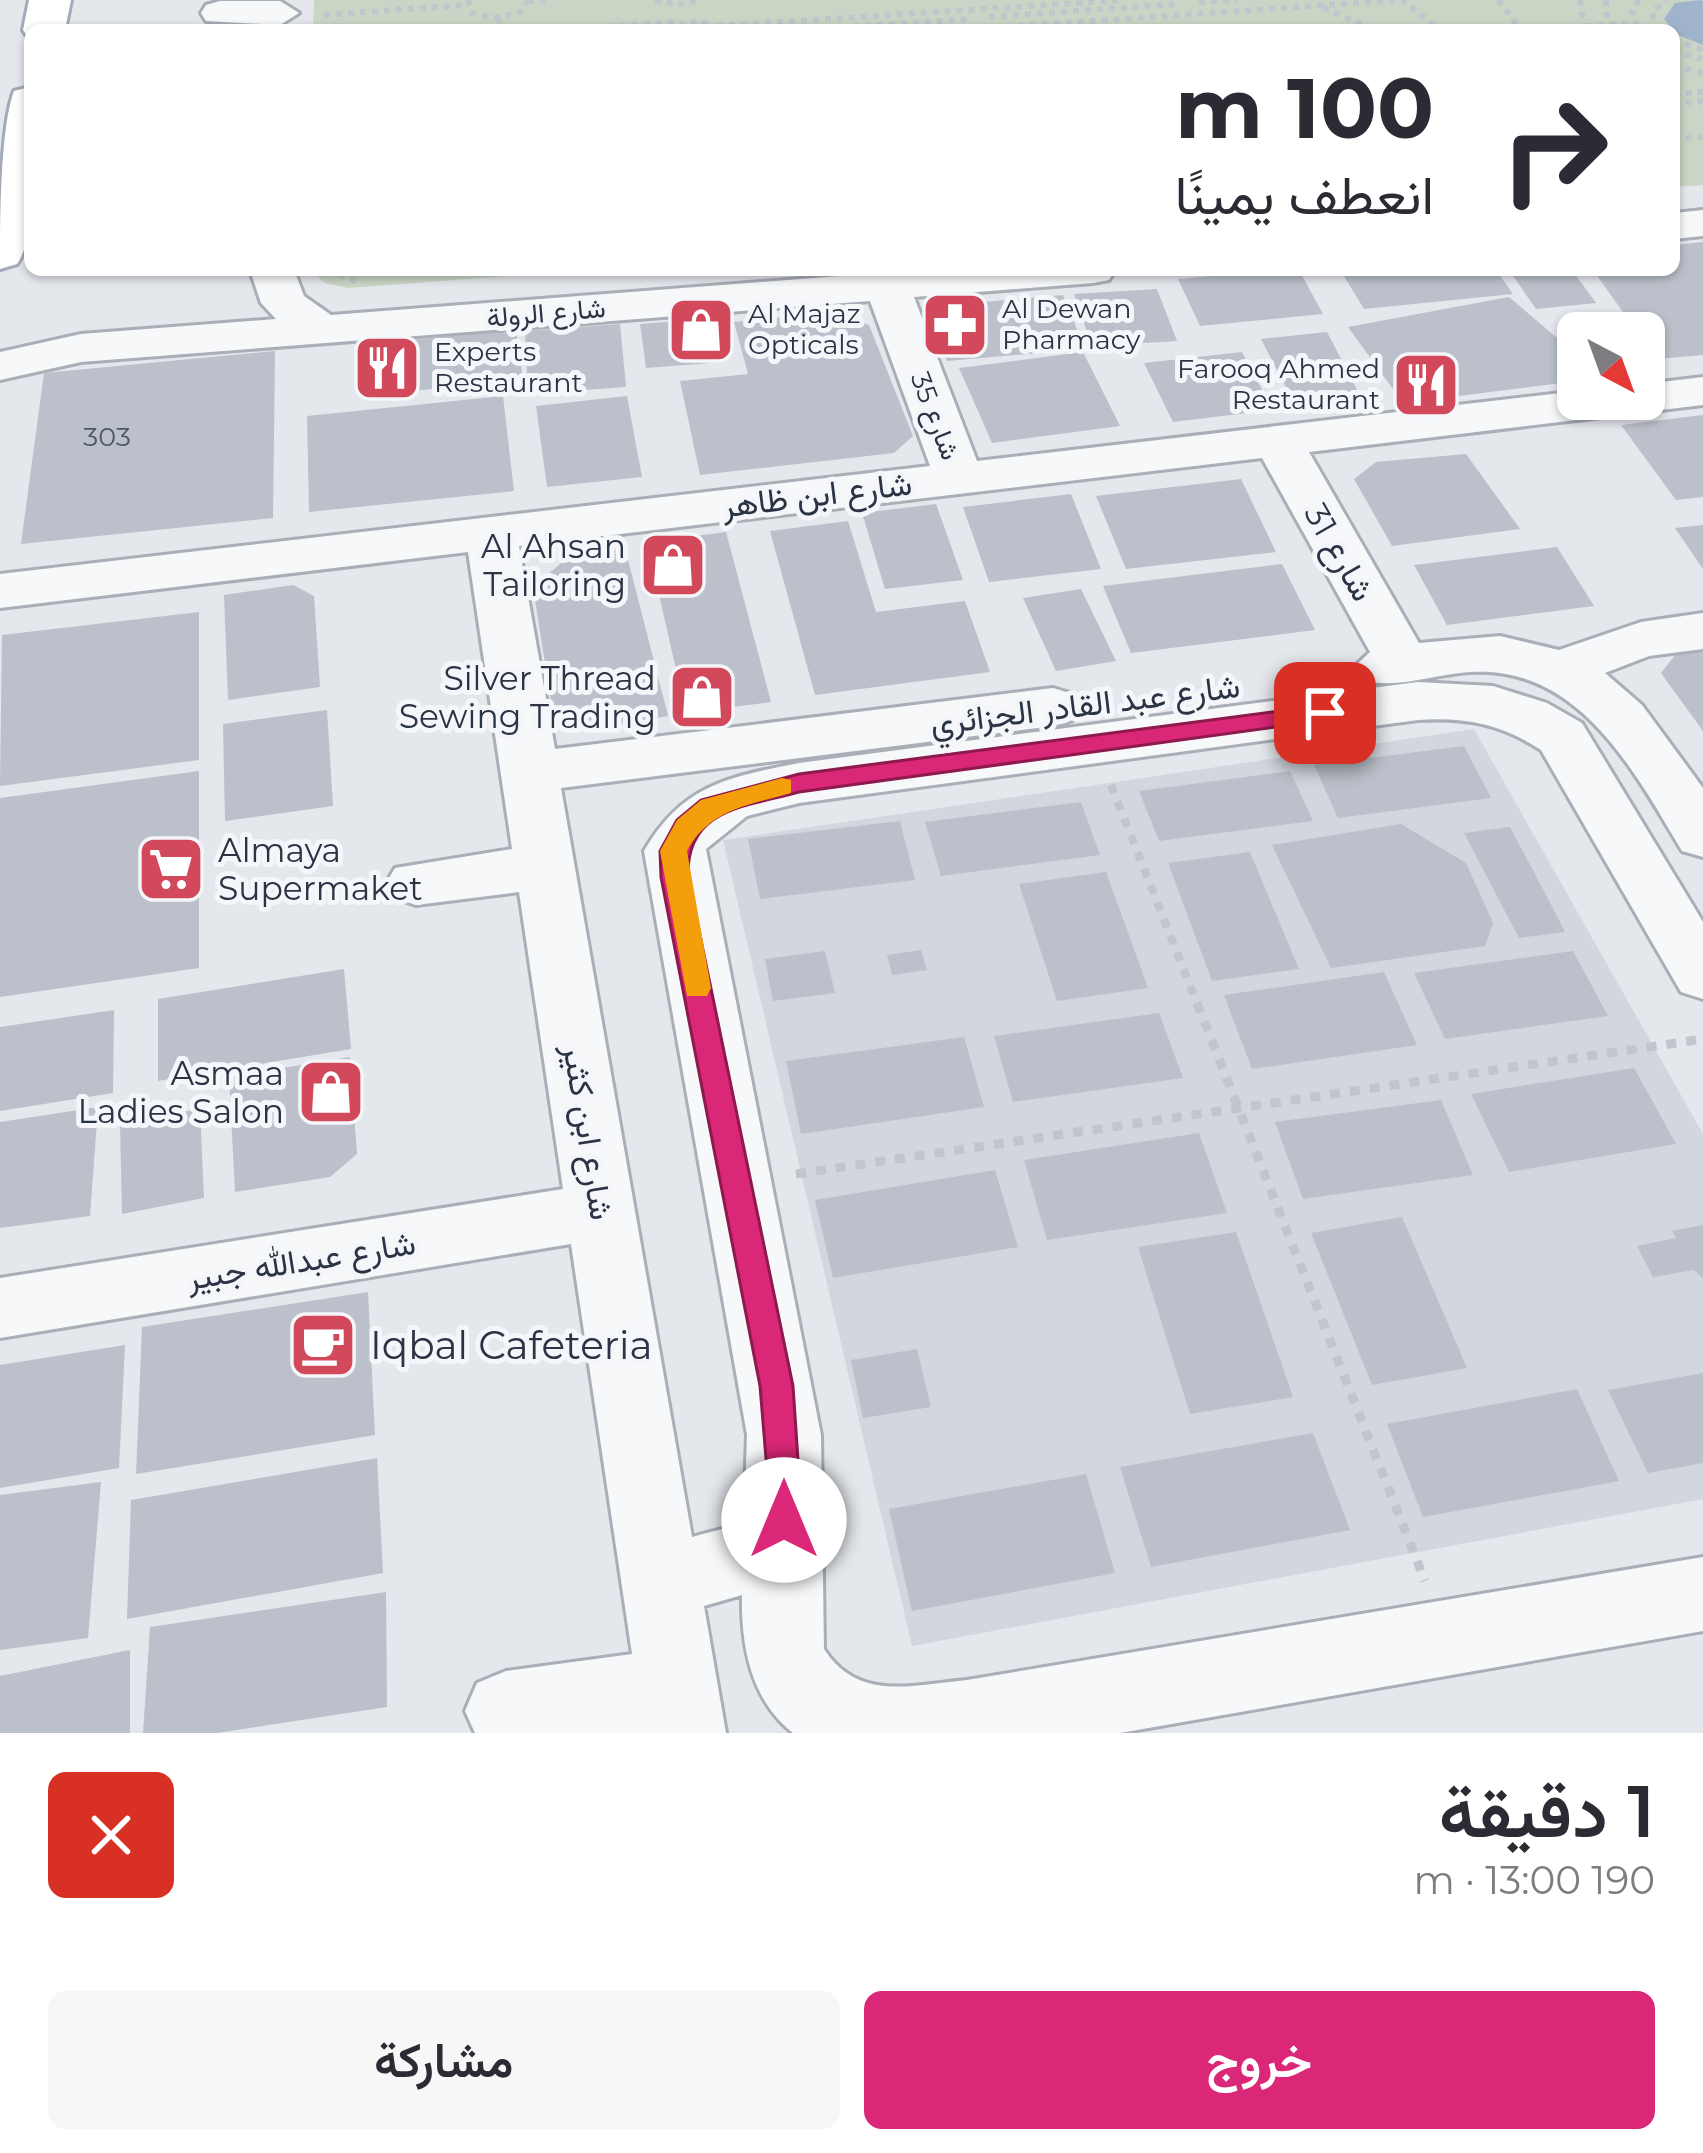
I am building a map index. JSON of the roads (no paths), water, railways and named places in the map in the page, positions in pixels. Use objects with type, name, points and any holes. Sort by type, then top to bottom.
[{"type":"main road","points":[[0,84],[6,101],[0,254]]},
{"type":"main road","points":[[5,148],[24,112]]},
{"type":"street","points":[[220,13],[280,14]]},
{"type":"street","points":[[274,276],[284,303],[323,331]]},
{"type":"street","name":"شارع الرولة","points":[[0,366],[81,348],[1016,276]]},
{"type":"street","name":"شارع 35","points":[[887,286],[959,478]]},
{"type":"street","points":[[1665,396],[1703,391]]},
{"type":"street","name":"شارع ابن ظاهر","points":[[0,591],[1557,408]]},
{"type":"street","name":"شارع 31","points":[[1277,440],[1404,664]]},
{"type":"street","name":"شارع ابن كثير","points":[[490,532],[681,1710]]},
{"type":"street","points":[[1557,670],[1641,640],[1703,631]]},
{"type":"street","name":"شارع عبد القادر الجزائري","points":[[529,772],[791,762],[1404,664],[1498,654],[1557,670],[1586,684],[1626,718],[1689,814]]},
{"type":"street","points":[[1703,975],[1562,736],[1531,715],[1493,702],[1418,701],[1094,744],[791,762],[710,807],[686,827],[674,851],[784,1436],[786,1660],[806,1693],[838,1717],[876,1728],[967,1720],[1703,1594]]},
{"type":"street","points":[[1601,799],[1689,814]]},
{"type":"street","points":[[416,883],[544,867]]},
{"type":"street","name":"شارع عبدالله جبير","points":[[0,1308],[602,1211]]},
{"type":"street","points":[[661,1582],[784,1548]]},
{"type":"street","points":[[506,1711],[681,1710]]},
{"type":"water","points":[[1703,2],[1703,45],[1680,36],[1680,24],[1664,19],[1675,3]]},
{"type":"place","name":"Al Dewan Pharmacy","points":[[955,325]]},
{"type":"place","name":"Al Majaz Opticals","points":[[701,330]]},
{"type":"place","name":"Experts Restaurant","points":[[387,368]]},
{"type":"place","name":"Farooq Ahmed Restaurant","points":[[1426,385]]},
{"type":"place","name":"Al Ahsan Tailoring","points":[[673,565]]},
{"type":"place","name":"Silver Thread Sewing Trading","points":[[702,697]]},
{"type":"place","name":"Almaya Supermaket","points":[[171,869]]},
{"type":"place","name":"Asmaa Ladies Salon","points":[[331,1092]]},
{"type":"place","name":"Iqbal Cafeteria","points":[[323,1345]]}]
